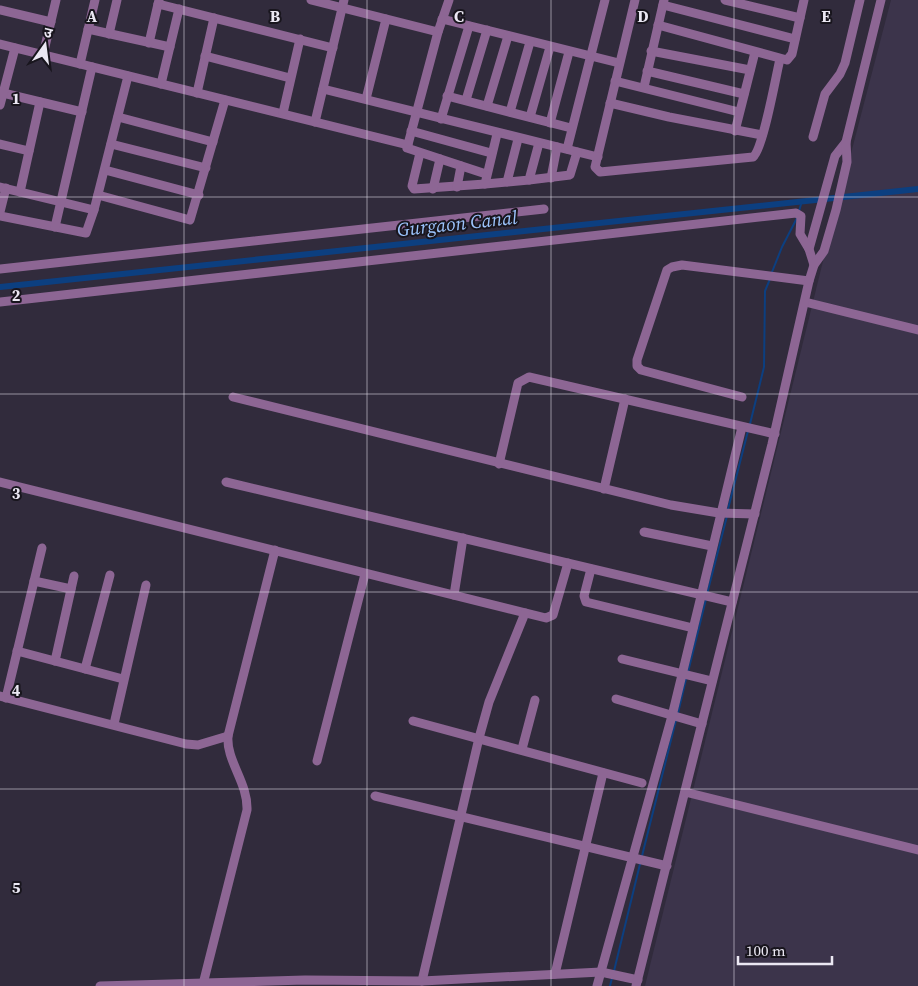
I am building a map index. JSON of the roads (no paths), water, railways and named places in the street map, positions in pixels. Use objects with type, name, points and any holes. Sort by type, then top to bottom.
[{"type":"street","points":[[42,55],[56,0]]},
{"type":"street","points":[[80,64],[95,0]]},
{"type":"street","points":[[109,34],[117,0]]},
{"type":"street","points":[[311,0],[343,4],[386,19],[438,32]]},
{"type":"street","points":[[449,0],[438,32],[411,131],[408,150],[486,174]]},
{"type":"street","points":[[551,178],[571,128],[605,0]]},
{"type":"street","points":[[635,0],[598,157],[596,170],[603,173],[749,158],[756,154],[780,59]]},
{"type":"street","points":[[725,0],[800,18]]},
{"type":"street","points":[[658,25],[786,60],[790,56],[804,0]]},
{"type":"street","points":[[813,137],[825,94],[840,74],[844,63],[860,0]]},
{"type":"street","points":[[100,986],[422,981],[438,983],[556,974],[608,973],[637,983],[775,434],[809,281],[814,265],[821,257],[843,183],[847,158],[846,142],[881,0]]},
{"type":"street","points":[[149,43],[158,2],[178,9],[333,48]]},
{"type":"street","points":[[644,87],[663,2],[795,39]]},
{"type":"street","points":[[315,122],[343,4]]},
{"type":"street","points":[[161,84],[178,9]]},
{"type":"street","points":[[0,10],[51,22]]},
{"type":"street","points":[[197,93],[214,18]]},
{"type":"street","points":[[366,99],[386,19]]},
{"type":"street","points":[[442,19],[619,63]]},
{"type":"street","points":[[441,119],[469,26]]},
{"type":"street","points":[[88,29],[170,47]]},
{"type":"street","points":[[466,100],[487,30]]},
{"type":"street","points":[[487,106],[508,36]]},
{"type":"street","points":[[283,113],[300,39]]},
{"type":"street","points":[[510,112],[530,42]]},
{"type":"street","points":[[0,44],[408,145]]},
{"type":"street","points":[[530,117],[550,47]]},
{"type":"street","points":[[0,105],[15,48]]},
{"type":"street","points":[[651,51],[750,70]]},
{"type":"street","points":[[550,122],[569,52]]},
{"type":"street","points":[[735,131],[755,52]]},
{"type":"street","points":[[205,56],[290,78]]},
{"type":"street","points":[[55,227],[92,67]]},
{"type":"street","points":[[647,71],[744,94]]},
{"type":"street","points":[[0,216],[86,233],[94,210],[128,76]]},
{"type":"street","points":[[615,81],[739,112]]},
{"type":"street","points":[[323,89],[497,134],[598,157]]},
{"type":"street","points":[[3,93],[82,112]]},
{"type":"street","points":[[447,96],[571,128]]},
{"type":"street","points":[[98,195],[190,220],[199,195],[225,100]]},
{"type":"street","points":[[20,192],[40,102]]},
{"type":"street","points":[[610,103],[735,131],[762,135]]},
{"type":"street","points":[[118,117],[213,142]]},
{"type":"street","points":[[411,131],[491,153]]},
{"type":"street","points":[[485,184],[497,134]]},
{"type":"street","points":[[507,182],[518,139]]},
{"type":"street","points":[[809,249],[835,156],[846,142]]},
{"type":"street","points":[[529,180],[539,143]]},
{"type":"street","points":[[0,144],[29,151]]},
{"type":"street","points":[[111,144],[206,168]]},
{"type":"street","points":[[420,153],[412,186],[416,190],[570,175],[578,152]]},
{"type":"street","points":[[433,188],[440,159]]},
{"type":"street","points":[[456,187],[461,166]]},
{"type":"street","points":[[104,170],[199,195]]},
{"type":"street","points":[[0,212],[3,187],[94,210]]},
{"type":"street","points":[[0,269],[544,209]]},
{"type":"street","points":[[0,302],[799,213],[800,234],[809,249],[814,265]]},
{"type":"street","points":[[742,397],[641,370],[637,366],[637,360],[664,276],[672,267],[682,265],[809,281]]},
{"type":"street","points":[[805,302],[918,330]]},
{"type":"street","points":[[499,464],[518,382],[524,377],[775,434]]},
{"type":"street","points":[[233,397],[680,507],[725,514],[755,514]]},
{"type":"street","points":[[604,489],[625,399]]},
{"type":"street","points":[[597,986],[608,973],[632,856],[675,717],[693,628],[705,596],[712,546],[725,514],[747,428]]},
{"type":"street","points":[[0,482],[365,574],[454,594],[525,613],[551,617],[568,564]]},
{"type":"street","points":[[226,482],[732,602]]},
{"type":"street","points":[[644,532],[712,546]]},
{"type":"street","points":[[454,594],[463,538]]},
{"type":"street","points":[[42,548],[17,651],[3,697],[186,744],[198,745],[228,736]]},
{"type":"street","points":[[203,984],[247,810],[246,790],[230,752],[228,736],[275,550]]},
{"type":"street","points":[[591,569],[584,596],[586,602],[693,628]]},
{"type":"street","points":[[317,761],[365,574]]},
{"type":"street","points":[[85,669],[110,575]]},
{"type":"street","points":[[55,661],[74,576]]},
{"type":"street","points":[[34,581],[71,590]]},
{"type":"street","points":[[114,724],[123,678],[146,586]]},
{"type":"street","points":[[422,981],[478,738],[489,702],[525,613]]},
{"type":"street","points":[[17,651],[123,678]]},
{"type":"street","points":[[622,659],[712,682]]},
{"type":"street","points":[[616,699],[702,724]]},
{"type":"street","points":[[522,749],[535,700]]},
{"type":"street","points":[[413,721],[642,783]]},
{"type":"street","points":[[556,974],[584,847],[603,773]]},
{"type":"street","points":[[685,792],[918,850]]},
{"type":"street","points":[[375,796],[584,847],[632,856],[667,866]]},
{"type":"waterway","name":"Gurgaon Canal","points":[[0,287],[918,189]]},
{"type":"waterway","points":[[799,211],[802,201]]},
{"type":"waterway","points":[[772,272],[797,218]]},
{"type":"waterway","points":[[750,424],[764,367],[765,291],[770,279]]},
{"type":"waterway","points":[[728,509],[748,431]]},
{"type":"waterway","points":[[707,594],[727,516]]},
{"type":"waterway","points":[[688,672],[706,599]]},
{"type":"waterway","points":[[678,713],[686,679]]},
{"type":"waterway","points":[[642,856],[676,720]]},
{"type":"waterway","points":[[614,971],[640,864]]},
{"type":"waterway","points":[[610,986],[612,978]]}]
